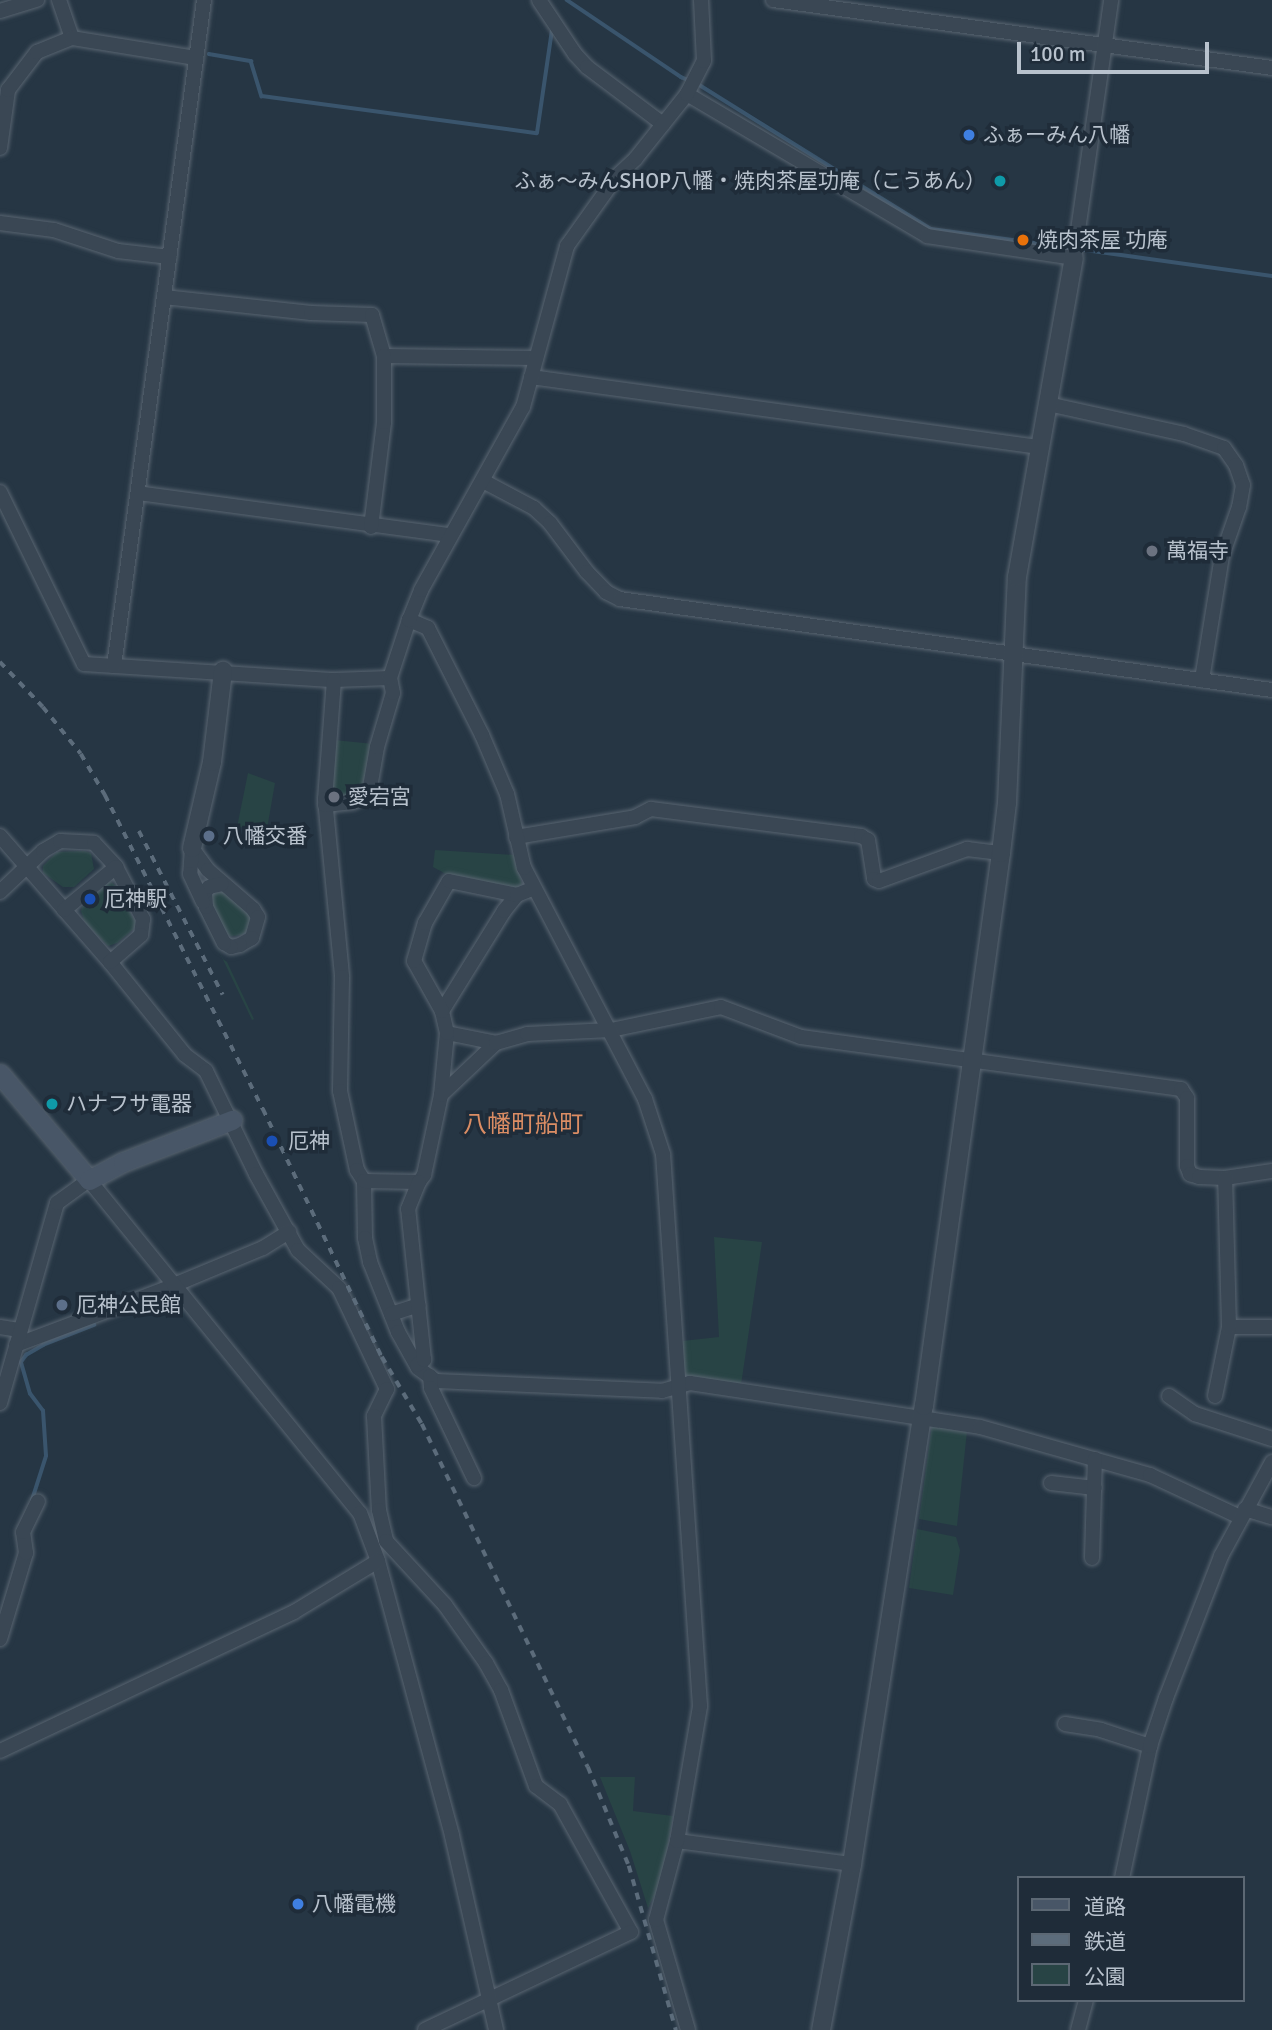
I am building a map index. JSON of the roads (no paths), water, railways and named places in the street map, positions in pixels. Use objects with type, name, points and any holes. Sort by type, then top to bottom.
[{"type":"main road","points":[[0,1074],[89,1180],[123,1162],[232,1120]]},
{"type":"street","points":[[0,11],[37,0]]},
{"type":"street","points":[[59,0],[72,38]]},
{"type":"street","points":[[114,666],[204,0]]},
{"type":"street","points":[[539,0],[575,54],[587,67],[663,124]]},
{"type":"street","points":[[325,805],[353,802],[369,793],[377,747],[393,693],[390,678],[421,590],[523,407],[567,246],[617,176],[687,94],[704,61],[701,0]]},
{"type":"street","points":[[773,0],[1272,68]]},
{"type":"street","points":[[821,2030],[852,1864],[922,1417],[1007,803],[1017,577],[1074,258],[1111,0]]},
{"type":"street","points":[[0,148],[4,91],[37,52],[72,38],[196,58]]},
{"type":"street","points":[[687,94],[927,236],[1074,258]]},
{"type":"street","points":[[0,223],[54,230],[118,251],[170,257]]},
{"type":"street","points":[[164,297],[311,313],[372,315],[384,356],[384,422],[371,527]]},
{"type":"street","points":[[384,356],[536,358]]},
{"type":"street","points":[[531,377],[1040,447]]},
{"type":"street","points":[[1048,404],[1185,434],[1224,448],[1236,466],[1243,485],[1223,556],[1202,680]]},
{"type":"street","points":[[483,481],[534,508],[587,572],[606,592],[620,599],[1272,690]]},
{"type":"street","points":[[0,492],[84,664],[334,680],[390,678]]},
{"type":"street","points":[[138,493],[371,527],[450,535]]},
{"type":"street","points":[[409,620],[428,628],[477,724],[501,777],[516,837],[534,888],[645,1099],[663,1154],[700,1706],[677,1841],[656,1920],[688,2030]]},
{"type":"street","points":[[192,848],[222,884],[253,909],[258,918],[252,938],[231,947],[224,943],[190,874],[192,848],[212,762],[223,671]]},
{"type":"street","points":[[334,680],[325,805],[342,977],[340,1091],[355,1160],[364,1181],[365,1238],[370,1262],[391,1314],[417,1366],[436,1381],[662,1391],[690,1383],[980,1427],[1150,1475],[1242,1513],[1272,1517]]},
{"type":"street","points":[[516,837],[635,817],[651,809],[861,836],[868,840],[874,878],[879,881],[967,849],[1001,853]]},
{"type":"street","points":[[0,836],[110,962],[185,1055],[206,1071],[256,1174],[298,1250],[339,1289],[387,1389],[374,1416],[379,1510],[378,1561],[452,1836],[496,2030]]},
{"type":"street","points":[[0,892],[51,846],[73,840],[94,843],[102,848],[116,867],[143,919],[144,927],[141,935],[110,962]]},
{"type":"street","points":[[64,910],[116,867]]},
{"type":"street","points":[[417,1366],[424,1360],[408,1209],[424,1175],[441,1095],[447,1033],[442,1011],[414,961],[425,923],[449,881],[517,895]]},
{"type":"street","points":[[206,907],[205,892],[209,887],[222,884]]},
{"type":"street","points":[[442,1011],[504,911],[517,895],[534,888]]},
{"type":"street","points":[[441,1095],[496,1043],[527,1034],[611,1030],[721,1007],[801,1037],[1181,1088],[1187,1098],[1188,1171],[1199,1177],[1225,1178],[1272,1171]]},
{"type":"street","points":[[447,1033],[496,1043]]},
{"type":"street","points":[[1215,1396],[1224,1380],[1229,1327],[1225,1178]]},
{"type":"street","points":[[0,1402],[57,1203],[89,1180],[360,1513],[379,1543],[445,1605],[486,1663],[500,1690],[536,1786],[560,1804],[631,1932],[425,2030]]},
{"type":"street","points":[[364,1181],[419,1182]]},
{"type":"street","points":[[16,1345],[263,1248],[289,1231]]},
{"type":"street","points":[[391,1314],[419,1305]]},
{"type":"street","points":[[0,1327],[20,1330]]},
{"type":"street","points":[[1229,1327],[1272,1327]]},
{"type":"street","points":[[430,1376],[431,1388],[474,1478]]},
{"type":"street","points":[[1169,1396],[1195,1413],[1272,1439]]},
{"type":"street","points":[[1092,1558],[1095,1459]]},
{"type":"street","points":[[1122,1876],[1150,1746],[1166,1698],[1242,1513],[1272,1462]]},
{"type":"street","points":[[1051,1483],[1096,1488]]},
{"type":"street","points":[[0,1639],[26,1553],[23,1532],[38,1502]]},
{"type":"street","points":[[0,1751],[294,1612],[378,1561]]},
{"type":"street","points":[[1065,1724],[1101,1730],[1150,1746]]},
{"type":"street","points":[[677,1841],[852,1864]]},
{"type":"street","points":[[1078,2030],[1085,2002]]},
{"type":"waterway","points":[[567,0],[681,77],[691,81]]},
{"type":"waterway","points":[[209,54],[251,61],[262,96],[537,133],[552,30]]},
{"type":"waterway","points":[[698,84],[931,229],[1071,248]]},
{"type":"waterway","points":[[1078,249],[1272,276]]},
{"type":"waterway","points":[[32,1500],[46,1456],[43,1411],[30,1394],[21,1362],[26,1355],[43,1345],[94,1325]]},
{"type":"railway","points":[[0,662],[43,707],[81,754],[105,795],[263,1109],[382,1357],[422,1424],[588,1767],[629,1866],[676,2030]]},
{"type":"railway","points":[[139,831],[223,995]]},
{"type":"place","name":"ふぁーみん八幡","points":[[969,135]]},
{"type":"place","name":"ふぁ～みんSHOP八幡・焼肉茶屋功庵（こうあん）","points":[[1000,181]]},
{"type":"place","name":"焼肉茶屋 功庵","points":[[1023,240]]},
{"type":"place","name":"萬福寺","points":[[1152,551]]},
{"type":"place","name":"愛宕宮","points":[[334,797]]},
{"type":"place","name":"八幡交番","points":[[209,836]]},
{"type":"place","name":"厄神駅","points":[[90,899]]},
{"type":"place","name":"ハナフサ電器","points":[[52,1104]]},
{"type":"place","name":"厄神","points":[[272,1141]]},
{"type":"place","name":"厄神公民館","points":[[62,1305]]},
{"type":"place","name":"八幡電機","points":[[298,1904]]},
{"type":"district","name":"八幡町船町","points":[[523,1125]]}]
